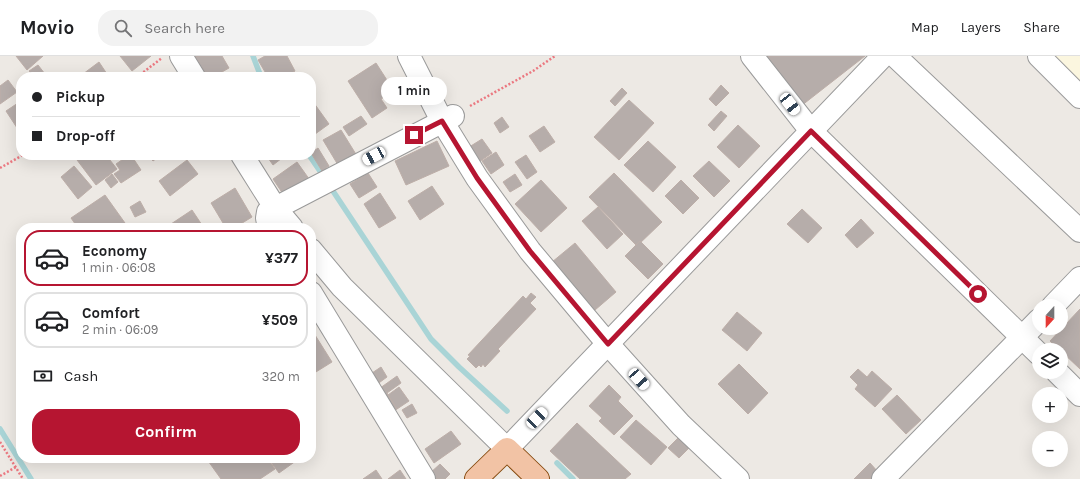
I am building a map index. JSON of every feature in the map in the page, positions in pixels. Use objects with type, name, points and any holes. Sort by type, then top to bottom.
[{"type":"main road","points":[[476,479],[507,449],[538,479]]},
{"type":"street","points":[[181,56],[191,72]]},
{"type":"street","points":[[409,56],[447,118],[477,178],[530,251],[608,344],[681,425],[738,479]]},
{"type":"street","points":[[752,56],[811,131],[1032,347]]},
{"type":"street","points":[[316,256],[342,287],[507,449],[883,56]]},
{"type":"street","points":[[895,56],[1080,231]]},
{"type":"street","points":[[1039,56],[1080,97]]},
{"type":"street","points":[[273,218],[320,184],[447,118]]},
{"type":"street","points":[[244,160],[273,218],[282,223]]},
{"type":"street","points":[[1060,299],[1080,278]]},
{"type":"street","points":[[316,301],[424,479]]},
{"type":"street","points":[[883,479],[1032,327]]},
{"type":"street","points":[[1064,379],[1080,394]]},
{"type":"path","points":[[143,72],[164,56]]},
{"type":"path","points":[[447,118],[534,71],[555,56]]},
{"type":"path","points":[[0,168],[16,159]]},
{"type":"path","points":[[0,442],[23,479]]},
{"type":"path","points":[[0,476],[16,467]]},
{"type":"shaded area","points":[[1049,56],[1080,56],[1080,87]]},
{"type":"building","points":[[16,56],[43,56],[27,70]]},
{"type":"building","points":[[120,56],[151,56],[132,71]]},
{"type":"building","points":[[195,56],[222,56],[229,68],[222,72],[204,72]]},
{"type":"building","points":[[265,56],[287,56],[295,71],[265,72],[258,60]]},
{"type":"building","points":[[761,56],[865,56],[801,106]]},
{"type":"building","points":[[99,62],[106,72],[86,72]]},
{"type":"building","points":[[376,63],[394,91],[381,99],[387,108],[372,118],[348,81]]},
{"type":"building","points":[[38,65],[43,72],[30,72],[29,71]]},
{"type":"building","points":[[8,80],[16,93],[0,104],[0,86]]},
{"type":"building","points":[[721,85],[729,93],[716,106],[709,99]]},
{"type":"building","points":[[622,88],[627,93],[615,106],[610,101]]},
{"type":"building","points":[[629,100],[654,123],[619,160],[594,137]]},
{"type":"building","points":[[16,104],[16,126],[6,111]]},
{"type":"building","points":[[316,106],[329,124],[316,133]]},
{"type":"building","points":[[721,111],[727,116],[714,131],[708,125]]},
{"type":"building","points":[[361,116],[367,124],[349,136],[343,127]]},
{"type":"building","points":[[502,117],[509,127],[500,133],[494,123]]},
{"type":"building","points":[[738,125],[760,146],[739,168],[717,147]]},
{"type":"building","points":[[544,126],[555,142],[540,152],[529,136]]},
{"type":"building","points":[[341,130],[362,164],[344,175],[323,140]]},
{"type":"building","points":[[482,139],[492,153],[476,164],[466,149]]},
{"type":"building","points":[[437,141],[449,166],[406,185],[395,161]]},
{"type":"building","points":[[648,141],[676,167],[653,192],[624,165]]},
{"type":"building","points":[[318,148],[329,166],[322,171],[315,160],[316,149]]},
{"type":"building","points":[[496,152],[504,165],[491,174],[482,161]]},
{"type":"building","points":[[526,155],[537,172],[527,179],[515,162]]},
{"type":"building","points":[[77,160],[110,160],[117,169],[96,185]]},
{"type":"building","points":[[122,160],[134,160],[141,170],[121,183],[114,174],[120,170],[116,164]]},
{"type":"building","points":[[187,160],[198,174],[170,196],[159,181]]},
{"type":"building","points":[[270,160],[280,160],[273,165]]},
{"type":"building","points":[[709,161],[730,181],[714,197],[693,176]]},
{"type":"building","points":[[297,162],[312,183],[287,200],[273,179]]},
{"type":"building","points":[[74,166],[92,187],[78,199],[61,177]]},
{"type":"building","points":[[368,173],[377,187],[359,198],[350,184]]},
{"type":"building","points":[[614,173],[662,222],[637,246],[589,197]]},
{"type":"building","points":[[112,174],[118,182],[111,188],[105,180]]},
{"type":"building","points":[[515,174],[522,185],[510,192],[503,182]]},
{"type":"building","points":[[541,180],[567,208],[541,232],[515,204]]},
{"type":"building","points":[[681,180],[699,198],[683,214],[665,196]]},
{"type":"building","points":[[432,186],[444,204],[420,220],[408,201]]},
{"type":"building","points":[[235,188],[252,217],[242,223],[223,223],[211,203]]},
{"type":"building","points":[[380,193],[396,218],[379,228],[364,204]]},
{"type":"building","points":[[105,195],[125,223],[74,223],[71,218]]},
{"type":"building","points":[[140,201],[146,212],[135,217],[130,207]]},
{"type":"building","points":[[598,207],[623,234],[607,249],[582,221]]},
{"type":"building","points":[[802,209],[822,228],[808,243],[787,224]]},
{"type":"building","points":[[192,210],[201,223],[172,223]]},
{"type":"building","points":[[861,219],[874,233],[857,248],[845,235]]},
{"type":"building","points":[[640,241],[663,264],[648,279],[625,256]]},
{"type":"building","points":[[575,243],[616,292],[588,316],[546,267]]},
{"type":"building","points":[[531,293],[536,297],[530,303],[536,309],[498,349],[500,351],[485,367],[483,364],[481,367],[479,365],[476,368],[467,359],[470,356],[468,355],[523,296],[526,299]]},
{"type":"building","points":[[1080,309],[1080,369],[1068,358],[1068,343],[1052,343],[1050,341],[1056,335],[1068,335],[1068,322]]},
{"type":"building","points":[[737,312],[762,333],[747,351],[722,330]]},
{"type":"building","points":[[316,337],[332,362],[316,372]]},
{"type":"building","points":[[739,364],[768,393],[748,414],[718,384]]},
{"type":"building","points":[[381,367],[387,377],[376,385],[369,375]]},
{"type":"building","points":[[858,369],[867,377],[872,371],[892,389],[875,407],[855,389],[858,385],[850,377]]},
{"type":"building","points":[[397,376],[401,383],[387,393],[397,409],[391,413],[376,391]]},
{"type":"building","points":[[609,385],[621,397],[618,401],[633,416],[614,435],[599,421],[602,418],[589,406]]},
{"type":"building","points":[[399,387],[409,401],[397,409],[388,395]]},
{"type":"building","points":[[897,395],[921,420],[906,434],[882,409]]},
{"type":"building","points":[[412,404],[417,413],[407,418],[402,410]]},
{"type":"building","points":[[636,420],[667,447],[651,465],[620,437]]},
{"type":"building","points":[[577,423],[631,474],[625,479],[580,479],[550,451]]},
{"type":"building","points":[[451,431],[461,444],[434,463],[425,449]]},
{"type":"building","points":[[680,436],[691,446],[679,458],[668,448]]},
{"type":"building","points":[[210,463],[271,463],[275,469],[260,479],[221,479]]},
{"type":"building","points":[[272,463],[293,463],[279,473]]},
{"type":"building","points":[[870,463],[878,472],[871,479],[854,479]]},
{"type":"building","points":[[440,464],[450,474],[445,479],[434,479],[429,474]]},
{"type":"building","points":[[376,470],[382,479],[363,479]]},
{"type":"building","points":[[400,470],[406,479],[388,479]]},
{"type":"waterway","points":[[253,56],[259,72]]},
{"type":"waterway","points":[[312,160],[324,177]]},
{"type":"waterway","points":[[329,185],[431,339],[507,411]]},
{"type":"waterway","points":[[0,429],[16,455]]},
{"type":"waterway","points":[[21,463],[31,479]]},
{"type":"waterway","points":[[557,463],[573,479]]},
{"type":"route","points":[[414,135],[442,121],[477,178],[530,251],[608,344],[811,131],[978,294]]}]
